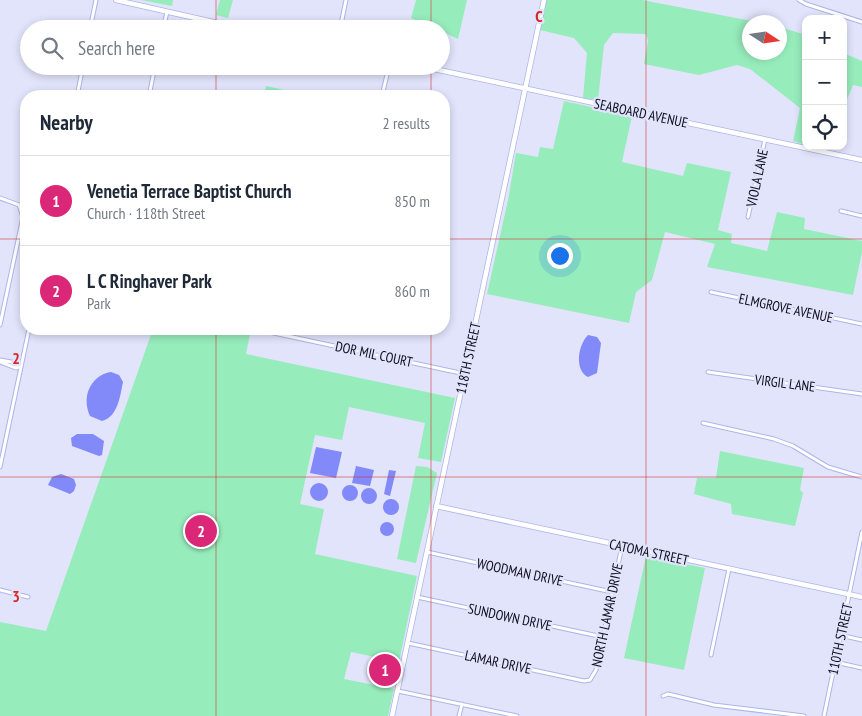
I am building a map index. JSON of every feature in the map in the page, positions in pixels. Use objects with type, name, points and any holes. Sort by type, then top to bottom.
[{"type":"street","points":[[92,20],[96,0]]},
{"type":"street","points":[[116,0],[203,20]]},
{"type":"street","points":[[342,20],[346,0]]},
{"type":"street","name":"118TH STREET","points":[[392,716],[544,0]]},
{"type":"street","points":[[799,0],[862,22]]},
{"type":"street","points":[[165,20],[166,12]]},
{"type":"street","name":"SEABOARD AVENUE","points":[[450,73],[862,160]]},
{"type":"street","points":[[78,90],[81,75]]},
{"type":"street","points":[[150,90],[153,75]]},
{"type":"street","points":[[383,90],[387,75]]},
{"type":"street","name":"VIOLA LANE","points":[[748,217],[765,139]]},
{"type":"street","points":[[0,198],[18,205],[20,211]]},
{"type":"street","points":[[840,211],[862,216]]},
{"type":"street","points":[[0,325],[20,227]]},
{"type":"street","name":"ELMGROVE AVENUE","points":[[711,292],[862,324]]},
{"type":"street","points":[[0,466],[28,335]]},
{"type":"street","name":"DOR MIL COURT","points":[[283,335],[465,374]]},
{"type":"street","points":[[0,361],[16,368],[20,366]]},
{"type":"street","name":"VIRGIL LANE","points":[[708,372],[862,394]]},
{"type":"street","points":[[703,423],[787,443],[828,467],[862,477]]},
{"type":"street","name":"CATOMA STREET","points":[[436,506],[862,597]]},
{"type":"street","name":"110TH STREET","points":[[824,716],[862,532]]},
{"type":"street","name":"NORTH LAMAR DRIVE","points":[[588,681],[594,675],[622,546]]},
{"type":"street","name":"WOODMAN DRIVE","points":[[427,552],[612,592]]},
{"type":"street","points":[[712,655],[729,569]]},
{"type":"street","points":[[0,590],[28,597]]},
{"type":"street","name":"SUNDOWN DRIVE","points":[[417,597],[603,637]]},
{"type":"street","points":[[840,635],[862,640]]},
{"type":"street","name":"LAMAR DRIVE","points":[[408,643],[588,681]]},
{"type":"street","points":[[835,662],[862,668]]},
{"type":"street","points":[[398,691],[517,716]]},
{"type":"street","points":[[663,696],[668,694],[750,710],[804,716]]},
{"type":"street","points":[[459,716],[462,704]]},
{"type":"green space","points":[[141,0],[173,0],[172,6]]},
{"type":"green space","points":[[220,0],[233,0],[228,18],[216,15]]},
{"type":"green space","points":[[416,0],[467,0],[458,39],[450,35],[450,20],[416,20],[411,18]]},
{"type":"green space","points":[[546,0],[642,0],[742,19],[742,60],[787,60],[787,29],[802,34],[802,144],[793,141],[800,108],[750,69],[737,65],[699,75],[644,64],[648,41],[646,34],[613,33],[604,45],[598,100],[583,98],[587,53],[574,38],[540,30]]},
{"type":"green space","points":[[847,55],[862,61],[862,87],[853,85],[847,99]]},
{"type":"green space","points":[[266,86],[284,90],[265,90]]},
{"type":"green space","points":[[564,101],[632,116],[622,162],[683,176],[687,163],[731,172],[718,230],[732,234],[731,243],[767,251],[777,212],[805,218],[804,229],[862,241],[862,252],[853,295],[707,267],[715,244],[665,232],[652,280],[636,292],[629,323],[487,294],[508,200],[516,153],[538,157],[540,147],[553,149]]},
{"type":"green space","points":[[151,335],[250,335],[246,354],[455,398],[441,462],[418,458],[425,423],[349,407],[342,440],[315,435],[300,504],[324,509],[315,554],[417,576],[399,662],[351,652],[344,679],[394,689],[388,716],[0,716],[0,622],[46,631]]},
{"type":"green space","points":[[720,451],[804,468],[800,490],[803,493],[795,526],[732,514],[731,504],[694,494],[697,478],[716,478]]},
{"type":"green space","points":[[416,466],[427,467],[437,473],[416,563],[397,559]]},
{"type":"green space","points":[[646,556],[705,568],[684,670],[624,658]]},
{"type":"water","points":[[588,335],[597,337],[601,343],[597,373],[588,377],[581,369],[579,357],[582,345]]},
{"type":"water","points":[[111,372],[119,375],[123,382],[115,411],[102,421],[90,416],[87,409],[87,395],[93,382],[98,377]]},
{"type":"water","points":[[77,434],[93,434],[104,441],[102,455],[99,456],[72,446],[71,438]]},
{"type":"water","points":[[316,447],[342,452],[336,478],[310,473]]},
{"type":"water","points":[[356,466],[374,470],[370,486],[352,483]]},
{"type":"water","points":[[389,470],[396,471],[390,496],[384,494]]},
{"type":"water","points":[[61,474],[74,479],[76,485],[74,491],[70,494],[48,485],[52,477]]},
{"type":"water","points":[[319,483],[325,486],[328,492],[325,498],[319,501],[313,498],[310,492],[313,486]]},
{"type":"water","points":[[350,485],[358,493],[350,501],[342,493]]},
{"type":"water","points":[[369,488],[377,496],[369,504],[361,496]]},
{"type":"water","points":[[391,499],[397,501],[399,507],[397,513],[391,515],[385,513],[383,507],[385,501]]},
{"type":"water","points":[[387,522],[392,524],[394,529],[392,534],[387,536],[382,534],[380,529],[382,524]]},
{"type":"place","name":"L C Ringhaver Park","points":[[201,531]]},
{"type":"place","name":"Venetia Terrace Baptist Church","points":[[385,670]]}]
